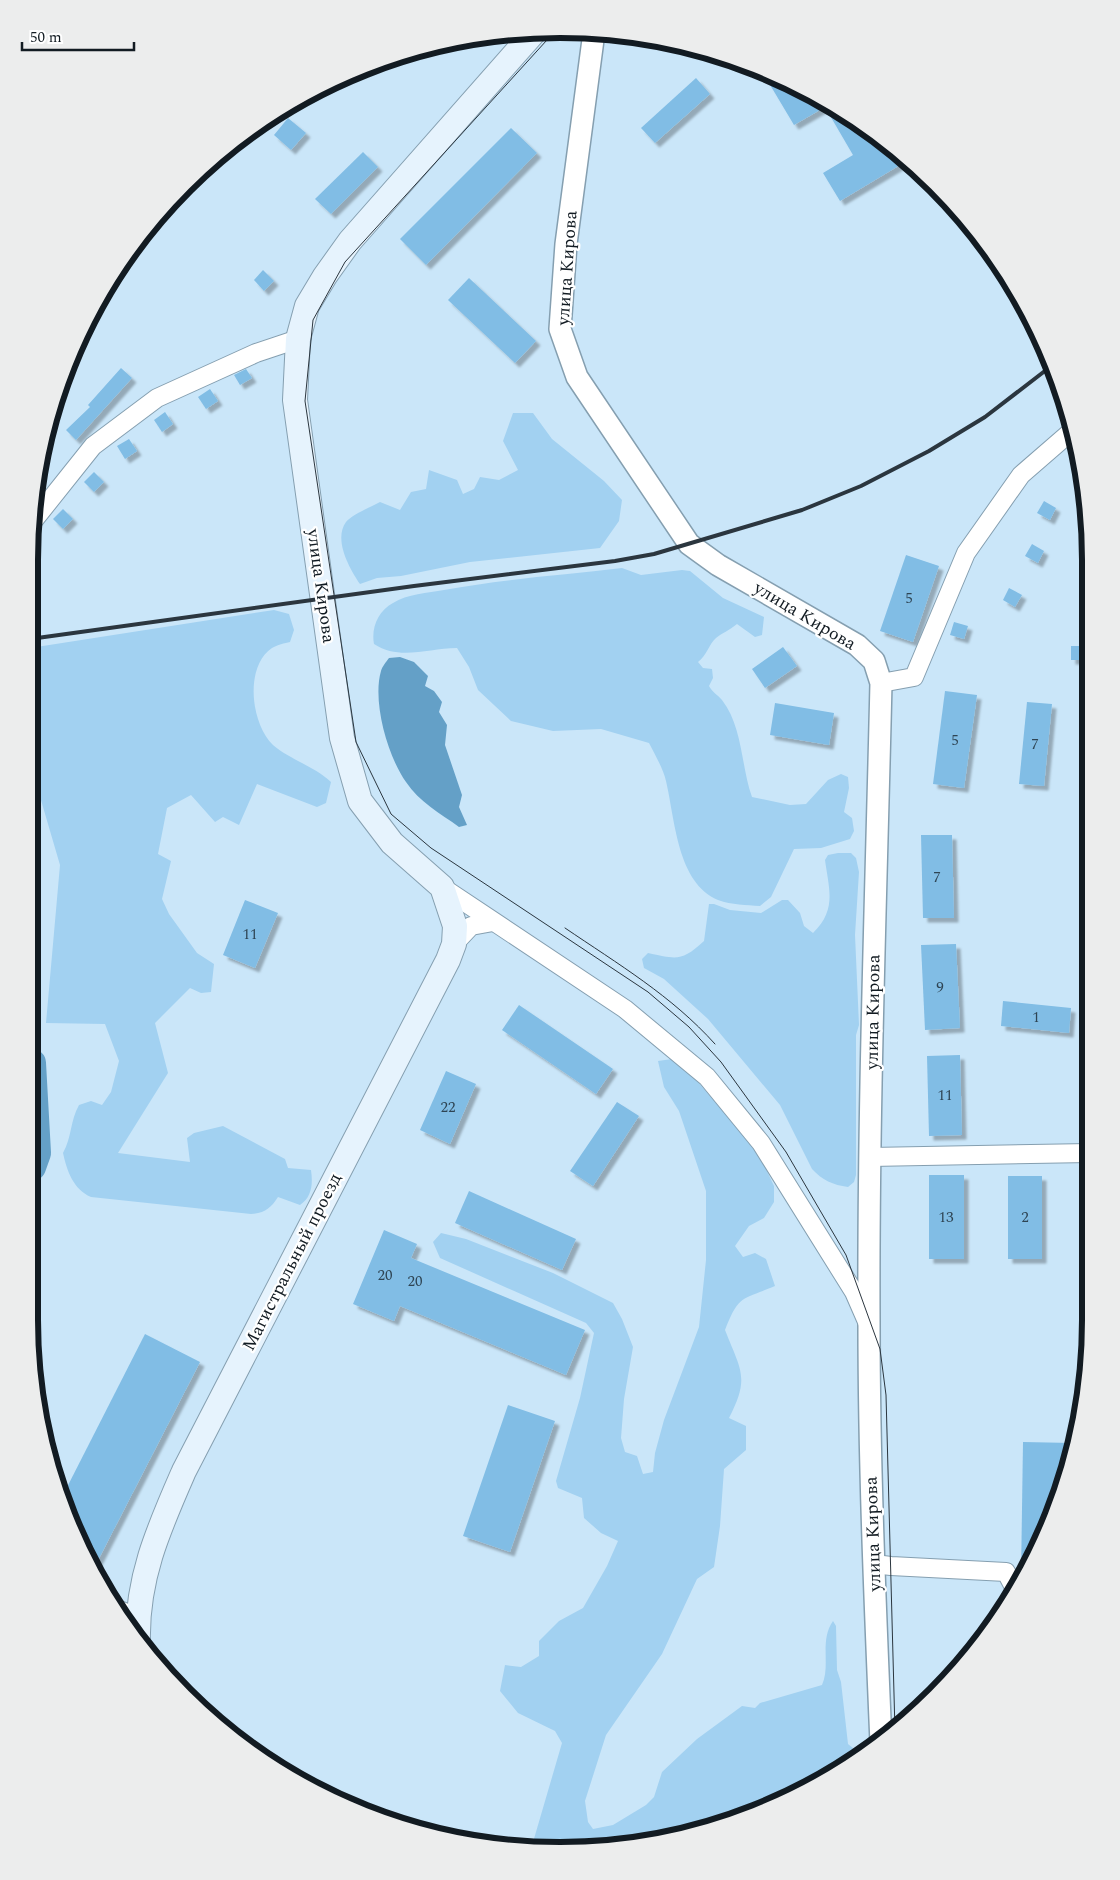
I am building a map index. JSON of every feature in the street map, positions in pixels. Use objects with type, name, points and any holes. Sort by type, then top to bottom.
[{"type":"main road","name":"улица Кирова","points":[[442,887],[392,843],[360,801],[342,738],[296,400],[298,339],[308,306],[325,276],[350,241],[528,39]]},
{"type":"main road","name":"Магистральный проезд","points":[[127,1612],[142,1583],[160,1527],[184,1471],[448,960],[454,944],[454,926],[442,887]]},
{"type":"street","name":"улица Кирова","points":[[593,39],[566,244],[560,329],[577,377],[689,544],[718,565],[857,645],[874,661],[881,683],[870,1157],[869,1324],[874,1564],[881,1733]]},
{"type":"street","points":[[40,512],[93,446],[157,398],[256,353],[298,339]]},
{"type":"street","points":[[881,683],[914,677],[966,553],[1021,475],[1067,435]]},
{"type":"street","name":"улица Кирова","points":[[442,887],[624,1009],[707,1077],[761,1143],[854,1292],[869,1324]]},
{"type":"street","points":[[454,944],[470,926],[493,922]]},
{"type":"street","points":[[870,1157],[1082,1152]]},
{"type":"street","points":[[874,1564],[1006,1572],[1011,1583]]},
{"type":"shaded area","points":[[513,413],[533,413],[552,439],[604,481],[622,500],[619,521],[600,548],[470,562],[401,576],[377,578],[360,584],[348,563],[342,546],[342,529],[346,522],[357,513],[380,502],[400,510],[411,492],[426,489],[429,470],[457,480],[463,494],[474,489],[480,477],[499,480],[518,470],[503,441]]},
{"type":"shaded area","points":[[622,568],[641,575],[682,570],[690,571],[723,598],[764,617],[762,635],[755,637],[737,624],[716,638],[698,662],[703,668],[712,669],[713,678],[709,686],[722,700],[734,722],[752,797],[790,805],[806,804],[828,780],[841,774],[848,777],[849,788],[844,812],[852,818],[854,831],[850,839],[821,848],[794,849],[771,897],[760,906],[734,904],[718,900],[704,892],[694,880],[680,848],[665,776],[649,743],[601,729],[553,731],[511,721],[478,690],[469,667],[457,648],[404,653],[384,649],[374,644],[375,626],[383,611],[399,600],[411,596],[488,583]]},
{"type":"shaded area","points":[[274,610],[289,614],[294,630],[290,642],[272,648],[263,657],[257,668],[254,682],[256,710],[265,736],[273,745],[317,771],[331,782],[326,803],[317,807],[257,784],[239,825],[223,817],[215,822],[191,795],[167,808],[158,854],[171,861],[162,899],[169,914],[197,953],[214,964],[211,992],[201,993],[190,988],[155,1023],[168,1073],[118,1153],[190,1162],[187,1138],[194,1133],[223,1126],[285,1159],[288,1168],[311,1170],[311,1190],[307,1198],[300,1205],[278,1197],[267,1209],[251,1214],[91,1197],[75,1184],[69,1173],[63,1153],[79,1105],[91,1101],[102,1105],[111,1092],[119,1061],[105,1024],[46,1023],[60,865],[38,790],[38,647]]},
{"type":"shaded area","points":[[400,657],[414,662],[428,676],[425,686],[434,691],[442,702],[439,712],[447,725],[445,745],[462,795],[459,807],[467,825],[459,827],[417,796],[399,771],[393,758],[383,729],[380,713],[379,684],[384,664],[389,658]]},
{"type":"shaded area","points":[[851,853],[856,858],[859,872],[855,935],[859,1025],[856,1035],[856,1175],[854,1182],[848,1187],[828,1181],[812,1169],[780,1105],[708,1019],[664,979],[644,968],[642,959],[648,953],[666,957],[678,957],[690,953],[704,941],[709,904],[730,910],[761,913],[782,900],[788,900],[800,913],[804,926],[813,933],[826,916],[830,899],[825,860],[828,855]]},
{"type":"shaded area","points":[[672,1059],[698,1082],[758,1152],[774,1186],[774,1202],[764,1218],[749,1226],[735,1246],[743,1257],[755,1253],[766,1259],[775,1286],[748,1297],[738,1304],[725,1330],[741,1374],[736,1404],[729,1418],[746,1426],[746,1450],[724,1469],[720,1526],[714,1567],[697,1579],[662,1654],[606,1735],[585,1801],[588,1822],[593,1829],[613,1825],[646,1805],[654,1797],[662,1772],[697,1739],[742,1706],[755,1708],[760,1703],[822,1685],[826,1669],[827,1637],[833,1621],[836,1626],[837,1670],[841,1682],[848,1744],[856,1750],[791,1789],[728,1815],[695,1825],[628,1838],[594,1841],[533,1841],[562,1743],[555,1731],[518,1713],[500,1691],[505,1665],[521,1667],[539,1656],[539,1641],[559,1621],[583,1608],[607,1566],[618,1541],[601,1533],[584,1518],[582,1498],[558,1488],[556,1481],[580,1398],[594,1333],[586,1323],[440,1258],[433,1242],[441,1233],[466,1239],[553,1273],[613,1303],[622,1319],[633,1347],[624,1399],[621,1438],[625,1452],[637,1456],[643,1474],[653,1472],[655,1453],[664,1420],[699,1327],[706,1260],[706,1191],[679,1111],[664,1087],[658,1061]]},
{"type":"building","points":[[696,78],[710,94],[655,143],[641,128]]},
{"type":"building","points":[[767,80],[822,109],[794,125]]},
{"type":"building","points":[[828,112],[878,145],[901,164],[840,201],[823,173],[853,155]]},
{"type":"building","points":[[288,118],[306,133],[291,150],[274,135]]},
{"type":"building","points":[[511,128],[537,153],[426,265],[400,239]]},
{"type":"building","points":[[363,152],[378,167],[331,214],[315,199]]},
{"type":"building","points":[[263,270],[274,281],[264,291],[254,280]]},
{"type":"building","points":[[469,278],[536,341],[515,363],[448,300]]},
{"type":"building","points":[[121,368],[132,378],[76,440],[66,430],[90,407],[88,405]]},
{"type":"building","points":[[246,369],[252,378],[240,385],[234,375]]},
{"type":"building","points":[[210,389],[218,401],[206,409],[198,397]]},
{"type":"building","points":[[165,412],[173,424],[162,432],[154,420]]},
{"type":"building","points":[[129,439],[137,451],[125,459],[117,446]]},
{"type":"building","points":[[94,472],[104,482],[94,492],[84,482]]},
{"type":"building","points":[[1044,501],[1056,508],[1050,520],[1037,513]]},
{"type":"building","points":[[63,509],[73,519],[63,529],[53,519]]},
{"type":"building","points":[[1032,544],[1044,551],[1038,563],[1025,556]]},
{"type":"building","points":[[906,555],[939,566],[913,642],[880,631]]},
{"type":"building","points":[[1009,588],[1022,595],[1015,607],[1003,600]]},
{"type":"building","points":[[954,622],[968,626],[964,639],[950,635]]},
{"type":"building","points":[[1071,646],[1082,646],[1082,660],[1071,660]]},
{"type":"building","points":[[783,647],[797,666],[765,688],[752,669]]},
{"type":"building","points":[[945,691],[977,695],[964,788],[933,784]]},
{"type":"building","points":[[1027,702],[1052,704],[1044,786],[1019,784]]},
{"type":"building","points":[[775,703],[834,713],[829,745],[770,735]]},
{"type":"building","points":[[921,835],[952,835],[954,918],[923,918]]},
{"type":"building","points":[[245,900],[278,913],[255,968],[223,955]]},
{"type":"building","points":[[956,944],[960,1028],[925,1030],[921,945]]},
{"type":"building","points":[[1003,1001],[1071,1008],[1069,1033],[1001,1026]]},
{"type":"building","points":[[519,1005],[613,1069],[596,1094],[502,1030]]},
{"type":"building","points":[[960,1055],[962,1135],[929,1136],[927,1056]]},
{"type":"building","points":[[446,1071],[476,1084],[450,1144],[420,1130]]},
{"type":"building","points":[[617,1102],[639,1116],[593,1186],[570,1171]]},
{"type":"building","points":[[929,1175],[964,1175],[964,1259],[929,1259]]},
{"type":"building","points":[[1008,1176],[1042,1176],[1042,1259],[1008,1259]]},
{"type":"building","points":[[469,1191],[576,1239],[562,1270],[455,1223]]},
{"type":"building","points":[[384,1230],[417,1244],[411,1258],[585,1330],[566,1375],[400,1306],[394,1321],[353,1304]]},
{"type":"building","points":[[145,1334],[200,1362],[97,1562],[77,1520],[66,1490]]},
{"type":"building","points":[[508,1405],[555,1421],[510,1552],[463,1536]]},
{"type":"building","points":[[1023,1442],[1068,1443],[1055,1488],[1043,1520],[1021,1565]]},
{"type":"tram line","points":[[549,38],[345,262],[313,320],[305,401],[356,742],[391,814],[431,848],[648,992],[689,1027],[721,1062],[786,1152],[846,1255],[880,1349],[886,1395],[895,1721]]},
{"type":"tram line","points":[[565,928],[663,996],[715,1044]]},
{"type":"railway","points":[[38,638],[414,586],[615,561],[654,554],[802,510],[861,486],[929,451],[985,417],[1047,370]]}]
